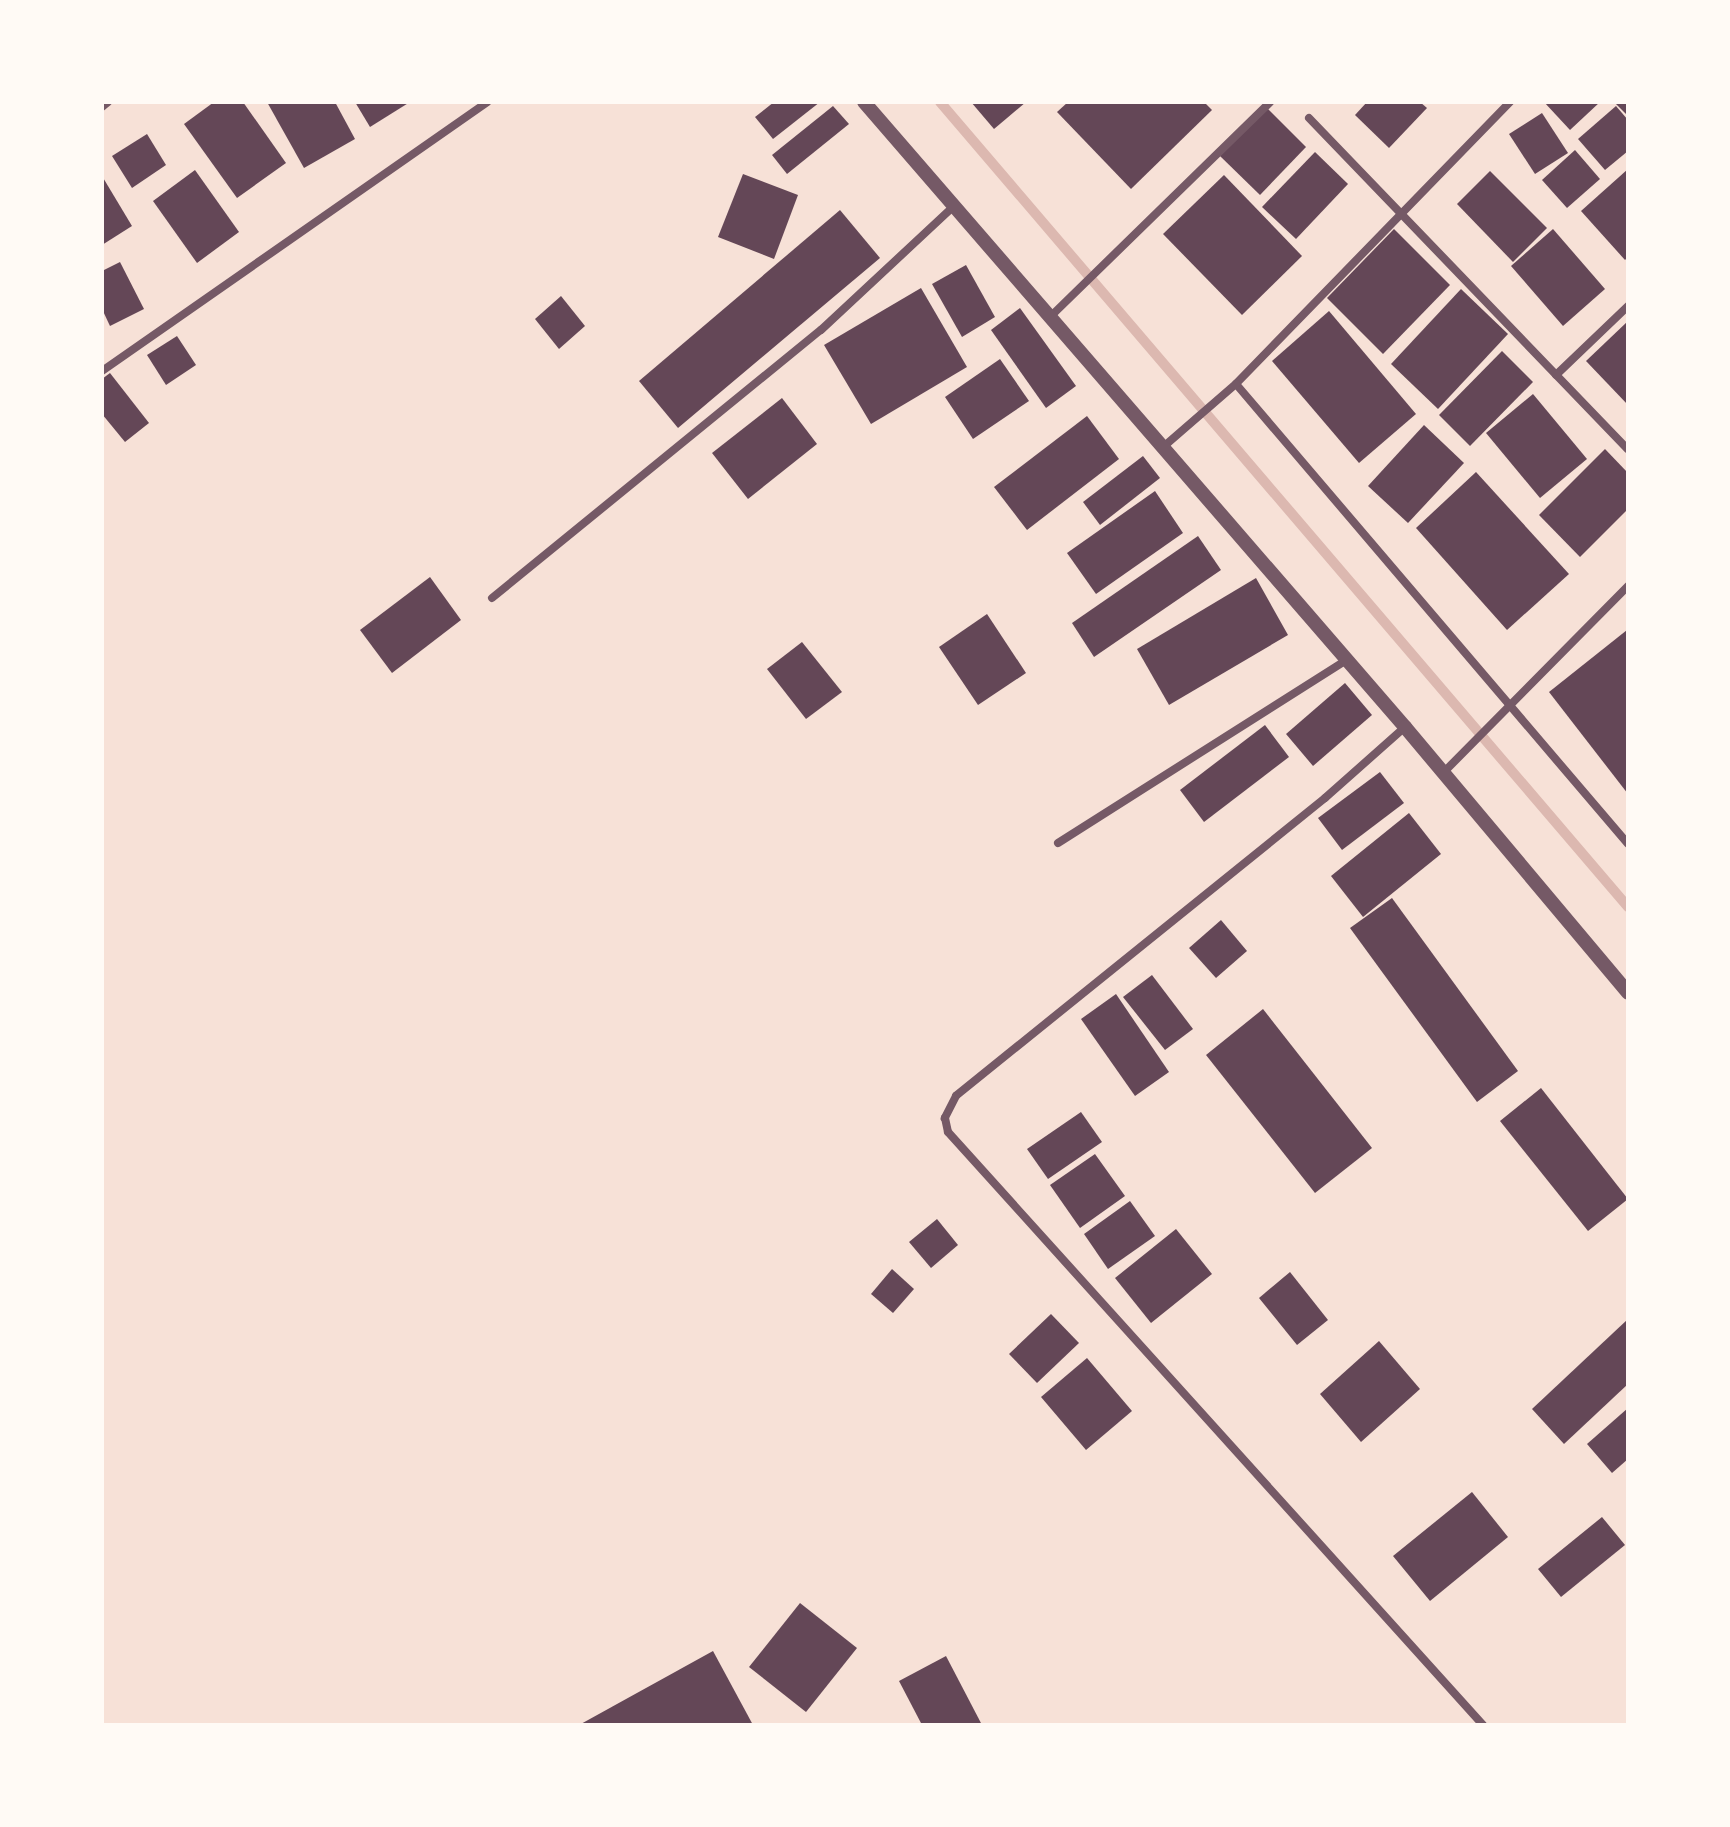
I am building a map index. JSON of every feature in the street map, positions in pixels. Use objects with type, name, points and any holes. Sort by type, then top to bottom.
[{"type":"street","points":[[102,107],[108,102]]},
{"type":"street","points":[[102,371],[488,102]]},
{"type":"street","points":[[1049,318],[1075,296],[1270,102]]},
{"type":"street","points":[[1162,448],[1236,384],[1510,102]]},
{"type":"street","points":[[866,103],[1346,660],[1405,727],[1448,769],[1628,993]]},
{"type":"street","points":[[1309,118],[1628,449]]},
{"type":"street","points":[[492,598],[821,330],[954,206]]},
{"type":"street","points":[[1556,375],[1628,306]]},
{"type":"street","points":[[1236,384],[1628,844]]},
{"type":"street","points":[[1448,769],[1628,586]]},
{"type":"street","points":[[1058,843],[1346,660]]},
{"type":"street","points":[[1405,727],[1325,798],[956,1096],[945,1118],[948,1132],[1483,1725]]},
{"type":"building","points":[[214,102],[243,102],[286,163],[237,198],[184,124]]},
{"type":"building","points":[[267,102],[335,102],[355,139],[304,168]]},
{"type":"building","points":[[355,102],[410,102],[370,127]]},
{"type":"building","points":[[774,102],[820,102],[773,139],[755,117]]},
{"type":"building","points":[[971,102],[1026,102],[994,129]]},
{"type":"building","points":[[1068,102],[1204,102],[1212,110],[1131,189],[1057,112]]},
{"type":"building","points":[[1367,102],[1420,102],[1427,108],[1389,148],[1355,115]]},
{"type":"building","points":[[1544,102],[1600,102],[1570,130]]},
{"type":"building","points":[[1614,102],[1628,102],[1628,116]]},
{"type":"building","points":[[833,106],[849,124],[787,174],[772,155]]},
{"type":"building","points":[[1616,106],[1628,120],[1628,151],[1605,170],[1578,139]]},
{"type":"building","points":[[1267,108],[1306,147],[1260,195],[1220,156]]},
{"type":"building","points":[[1542,113],[1568,153],[1535,174],[1509,134]]},
{"type":"building","points":[[147,134],[166,165],[132,188],[112,156]]},
{"type":"building","points":[[1575,150],[1600,179],[1567,208],[1542,180]]},
{"type":"building","points":[[1315,152],[1348,184],[1296,239],[1262,207]]},
{"type":"building","points":[[1628,169],[1628,257],[1625,260],[1581,211]]},
{"type":"building","points":[[195,170],[239,232],[197,263],[153,201]]},
{"type":"building","points":[[1490,171],[1547,228],[1513,262],[1457,204]]},
{"type":"building","points":[[743,174],[798,195],[774,259],[718,237]]},
{"type":"building","points":[[1224,175],[1302,256],[1242,315],[1163,234]]},
{"type":"building","points":[[102,176],[132,226],[102,245]]},
{"type":"building","points":[[840,210],[880,258],[678,428],[639,381]]},
{"type":"building","points":[[1394,229],[1450,285],[1383,354],[1327,298]]},
{"type":"building","points":[[1553,229],[1605,289],[1563,326],[1511,266]]},
{"type":"building","points":[[120,262],[144,309],[110,326],[102,309],[102,271]]},
{"type":"building","points":[[966,265],[995,317],[962,337],[932,284]]},
{"type":"building","points":[[921,288],[967,367],[871,424],[824,345]]},
{"type":"building","points":[[1461,289],[1508,334],[1438,409],[1391,364]]},
{"type":"building","points":[[561,296],[585,326],[559,349],[535,319]]},
{"type":"building","points":[[1020,308],[1076,386],[1046,408],[991,330]]},
{"type":"building","points":[[1329,311],[1416,414],[1359,463],[1272,361]]},
{"type":"building","points":[[1628,321],[1628,405],[1586,361]]},
{"type":"building","points":[[177,336],[196,365],[166,385],[147,355]]},
{"type":"building","points":[[1502,351],[1533,382],[1470,446],[1439,415]]},
{"type":"building","points":[[1000,359],[1029,401],[973,439],[945,397]]},
{"type":"building","points":[[110,373],[149,423],[125,442],[102,414],[102,379]]},
{"type":"building","points":[[1533,394],[1587,459],[1540,498],[1486,433]]},
{"type":"building","points":[[782,398],[817,444],[748,499],[712,453]]},
{"type":"building","points":[[1087,416],[1119,459],[1027,530],[994,487]]},
{"type":"building","points":[[1424,425],[1464,463],[1408,523],[1368,486]]},
{"type":"building","points":[[1605,449],[1628,473],[1628,509],[1580,557],[1539,515]]},
{"type":"building","points":[[1143,456],[1160,478],[1100,525],[1083,502]]},
{"type":"building","points":[[1476,472],[1569,574],[1507,630],[1416,528]]},
{"type":"building","points":[[1155,491],[1183,533],[1096,594],[1067,553]]},
{"type":"building","points":[[1198,536],[1221,570],[1094,657],[1072,623]]},
{"type":"building","points":[[430,577],[461,620],[392,673],[360,630]]},
{"type":"building","points":[[1256,578],[1288,635],[1169,705],[1137,649]]},
{"type":"building","points":[[987,614],[1026,673],[978,705],[939,647]]},
{"type":"building","points":[[1628,632],[1628,794],[1549,692]]},
{"type":"building","points":[[802,642],[842,692],[806,719],[767,669]]},
{"type":"building","points":[[1345,683],[1372,715],[1313,766],[1286,734]]},
{"type":"building","points":[[1265,725],[1289,757],[1204,822],[1180,790]]},
{"type":"building","points":[[1380,772],[1404,803],[1342,850],[1318,818]]},
{"type":"building","points":[[1409,813],[1441,854],[1363,917],[1331,876]]},
{"type":"building","points":[[1392,898],[1518,1071],[1477,1102],[1350,928]]},
{"type":"building","points":[[1221,920],[1247,951],[1216,978],[1189,948]]},
{"type":"building","points":[[1152,975],[1193,1029],[1165,1050],[1123,997]]},
{"type":"building","points":[[1116,994],[1169,1072],[1135,1096],[1081,1019]]},
{"type":"building","points":[[1263,1009],[1372,1148],[1315,1193],[1206,1055]]},
{"type":"building","points":[[1541,1088],[1628,1199],[1588,1231],[1500,1121]]},
{"type":"building","points":[[1081,1112],[1102,1142],[1048,1179],[1027,1149]]},
{"type":"building","points":[[1095,1154],[1125,1196],[1080,1228],[1050,1185]]},
{"type":"building","points":[[1130,1201],[1155,1236],[1108,1269],[1084,1234]]},
{"type":"building","points":[[937,1219],[958,1245],[931,1268],[909,1242]]},
{"type":"building","points":[[1176,1229],[1212,1274],[1151,1323],[1115,1278]]},
{"type":"building","points":[[892,1269],[914,1289],[893,1313],[871,1294]]},
{"type":"building","points":[[1290,1272],[1328,1320],[1297,1345],[1259,1298]]},
{"type":"building","points":[[1051,1314],[1079,1343],[1037,1383],[1009,1354]]},
{"type":"building","points":[[1628,1319],[1628,1384],[1564,1444],[1532,1409]]},
{"type":"building","points":[[1379,1341],[1420,1389],[1361,1442],[1320,1394]]},
{"type":"building","points":[[1087,1358],[1132,1411],[1086,1450],[1041,1397]]},
{"type":"building","points":[[1628,1408],[1628,1459],[1612,1473],[1587,1444]]},
{"type":"building","points":[[1472,1492],[1508,1537],[1430,1601],[1393,1556]]},
{"type":"building","points":[[1602,1517],[1625,1545],[1561,1597],[1538,1569]]},
{"type":"building","points":[[800,1603],[857,1648],[806,1712],[749,1667]]},
{"type":"building","points":[[713,1651],[753,1725],[579,1725]]},
{"type":"building","points":[[946,1656],[982,1725],[922,1725],[899,1681]]},
{"type":"waterway","points":[[940,102],[1628,907]]}]
